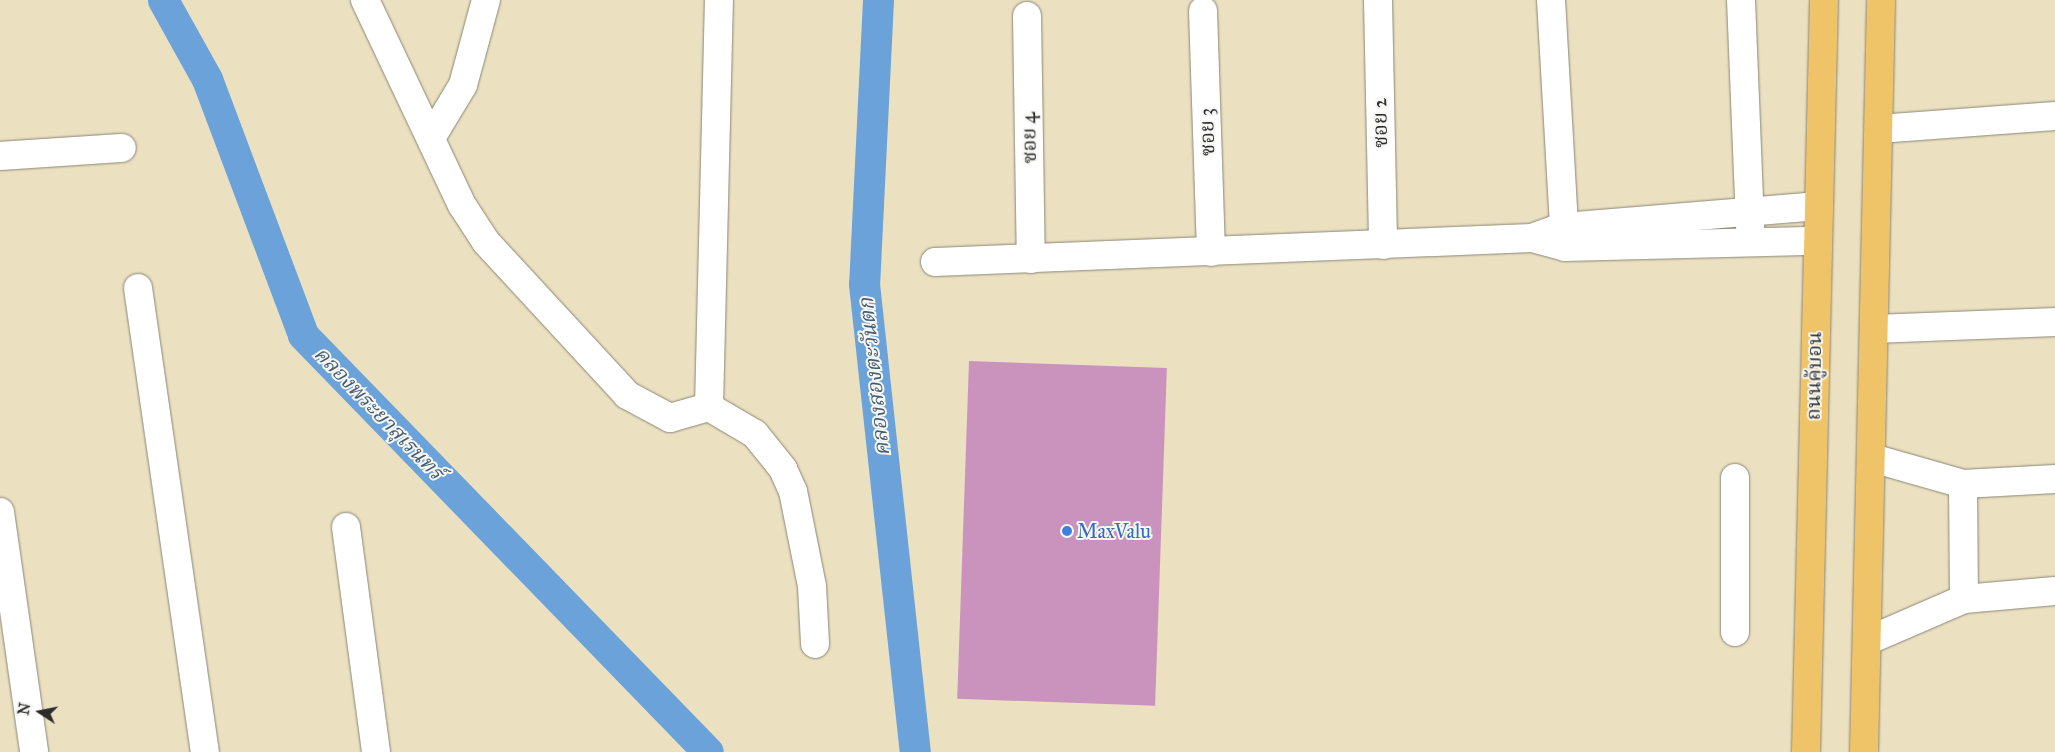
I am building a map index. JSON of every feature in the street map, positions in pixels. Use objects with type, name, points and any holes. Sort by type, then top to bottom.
[{"type":"main road","name":"ถนนคู้บอน","points":[[1806,752],[1817,206],[1824,0]]},
{"type":"main road","points":[[1864,752],[1881,0]]},
{"type":"street","points":[[365,0],[462,205],[486,242],[626,395],[670,418],[709,407],[755,434],[783,469],[793,491],[812,586],[815,644]]},
{"type":"street","points":[[431,138],[463,85],[486,0]]},
{"type":"street","points":[[709,407],[719,0]]},
{"type":"street","points":[[1551,0],[1564,237]]},
{"type":"street","points":[[1741,0],[1750,243]]},
{"type":"street","name":"ซอย 2","points":[[1378,1],[1382,245]]},
{"type":"street","name":"ซอย 3","points":[[1203,11],[1212,252]]},
{"type":"street","name":"ซอย 4","points":[[1027,16],[1031,259]]},
{"type":"street","points":[[1879,129],[2055,116]]},
{"type":"street","points":[[0,156],[122,148]]},
{"type":"street","points":[[1564,237],[1748,211],[1817,206]]},
{"type":"street","points":[[935,262],[1564,237],[1750,243],[1817,241]]},
{"type":"street","points":[[138,288],[205,752]]},
{"type":"street","points":[[1875,328],[2055,322]]},
{"type":"street","points":[[1872,458],[1963,484],[2055,479]]},
{"type":"street","points":[[1735,478],[1735,632]]},
{"type":"street","points":[[1963,484],[1964,599]]},
{"type":"street","points":[[0,512],[34,752]]},
{"type":"street","points":[[346,527],[376,752]]},
{"type":"street","points":[[1867,641],[1964,599],[2055,591]]},
{"type":"building","name":"MaxValu","points":[[969,361],[1167,368],[1155,706],[957,699]]},
{"type":"waterway","name":"คลองพระยาสุเรนทร์","points":[[163,0],[207,79],[303,335],[708,752]]},
{"type":"waterway","name":"คลองสองตะวันตก","points":[[878,0],[864,284],[915,752]]},
{"type":"place","name":"MaxValu","points":[[1067,531]]}]
